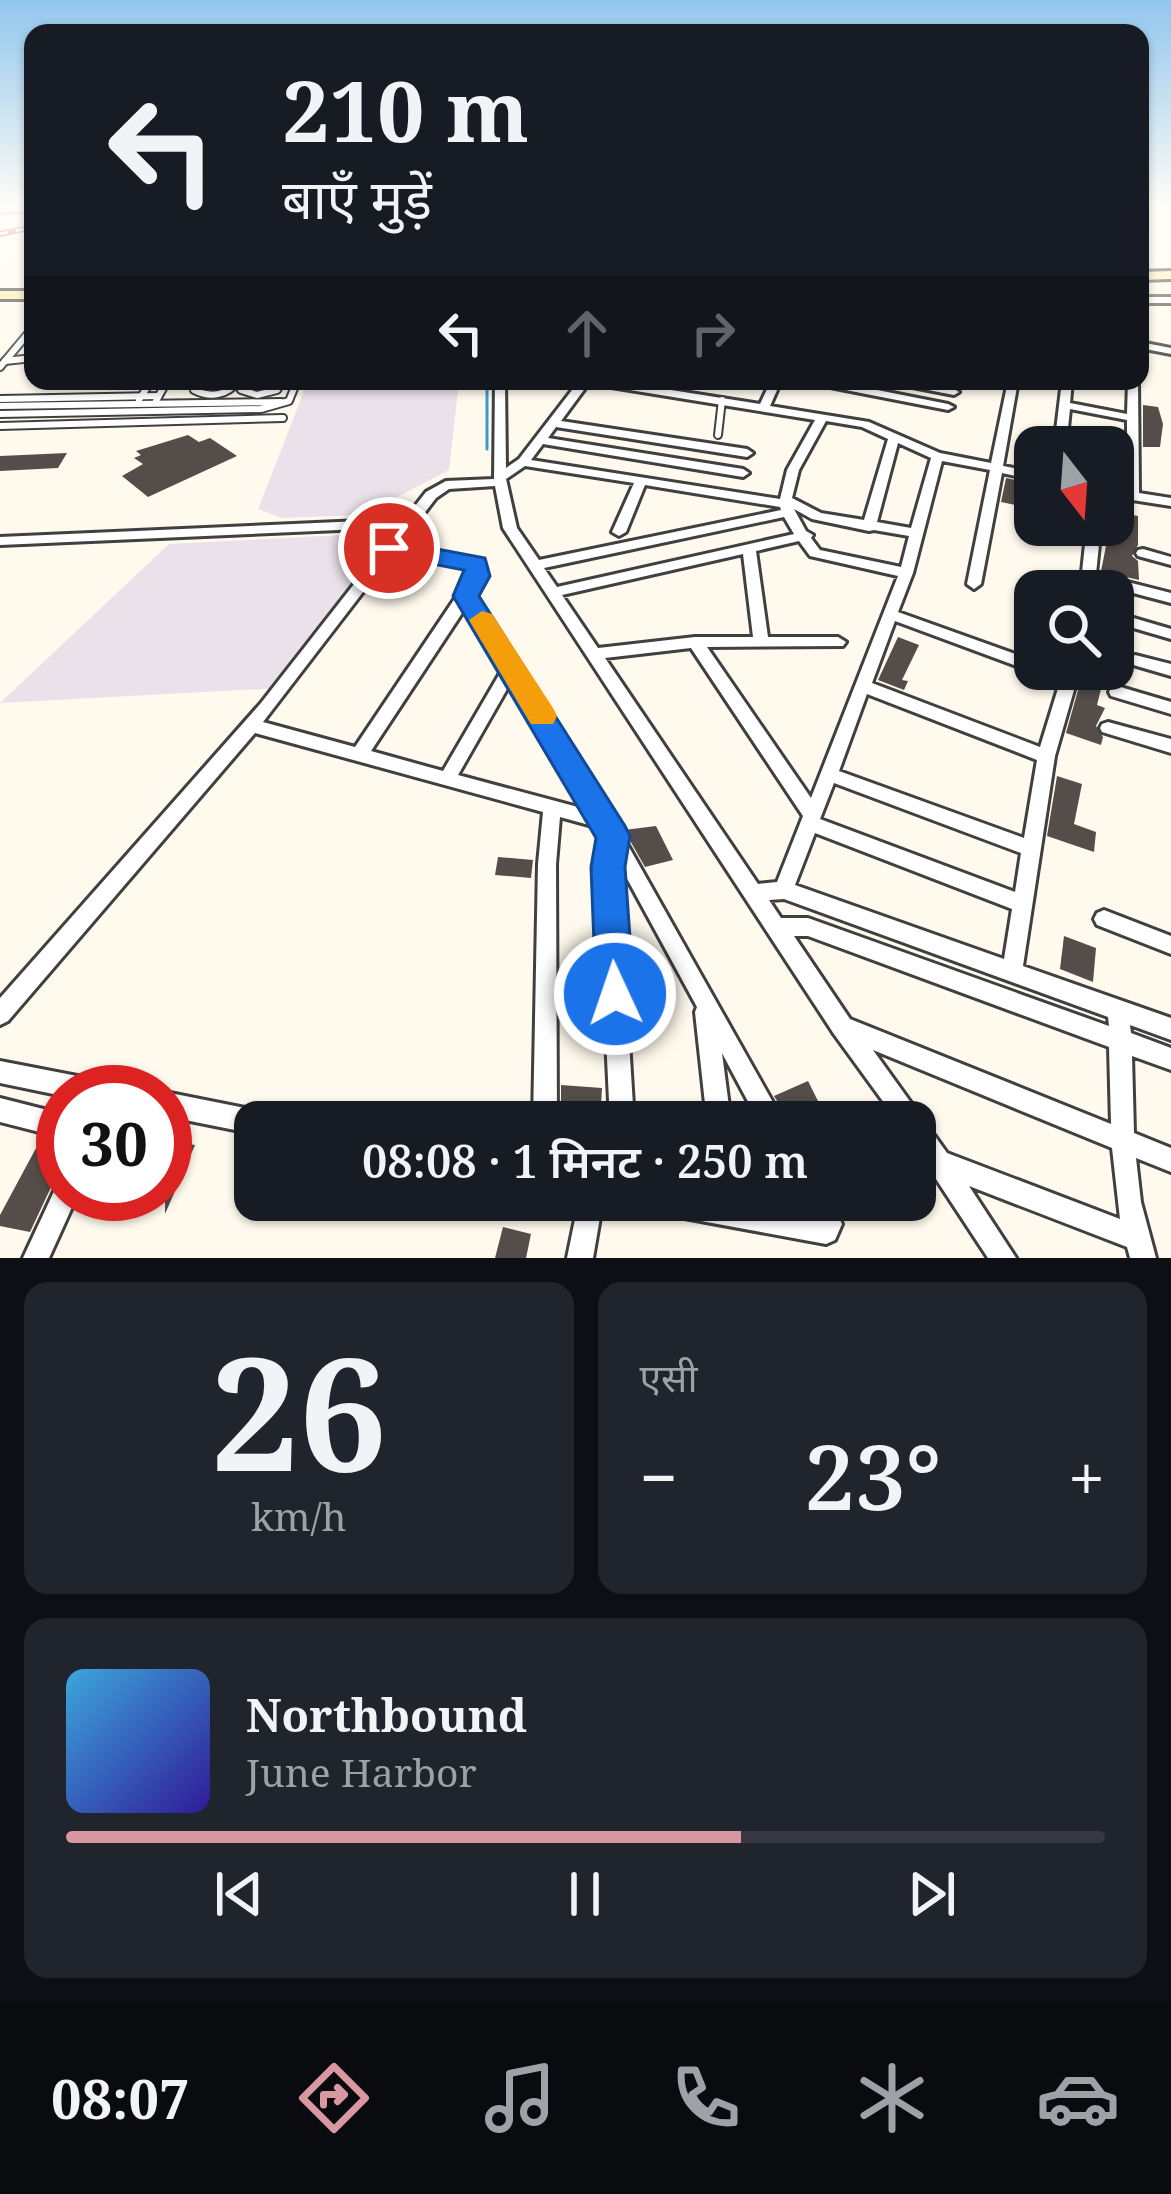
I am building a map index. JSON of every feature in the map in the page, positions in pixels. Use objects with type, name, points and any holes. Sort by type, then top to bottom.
[{"type":"street","points":[[500,390],[496,484],[510,528],[842,1027],[897,1101]]},
{"type":"street","points":[[0,1014],[250,725],[409,523],[443,490],[496,484],[524,462],[582,390]]},
{"type":"street","points":[[652,390],[865,424],[937,456],[1014,471]]},
{"type":"street","points":[[764,406],[772,390]]},
{"type":"street","points":[[863,390],[948,406]]},
{"type":"street","points":[[944,390],[954,392]]},
{"type":"street","points":[[974,584],[1011,390]]},
{"type":"street","points":[[1062,426],[1065,390]]},
{"type":"street","points":[[1133,390],[1133,426]]},
{"type":"street","points":[[1064,406],[1133,418]]},
{"type":"street","points":[[824,416],[797,461],[787,505],[810,548],[822,556],[906,573]]},
{"type":"street","points":[[554,423],[747,453]]},
{"type":"street","points":[[869,527],[895,438]]},
{"type":"street","points":[[541,440],[743,473]]},
{"type":"street","points":[[784,890],[906,573],[937,456]]},
{"type":"street","points":[[524,462],[787,505],[817,516],[917,533]]},
{"type":"street","points":[[619,532],[641,481]]},
{"type":"street","points":[[1134,496],[1171,502]]},
{"type":"street","points":[[537,565],[787,505]]},
{"type":"street","points":[[555,592],[806,535]]},
{"type":"street","points":[[358,755],[477,576],[476,564],[389,548]]},
{"type":"street","points":[[749,548],[761,640]]},
{"type":"street","points":[[1143,554],[1171,561]]},
{"type":"street","points":[[1134,592],[1171,598]]},
{"type":"street","points":[[466,596],[609,829],[760,1101]]},
{"type":"street","points":[[890,614],[1014,659]]},
{"type":"street","points":[[1134,623],[1171,634]]},
{"type":"street","points":[[594,654],[694,642],[838,642]]},
{"type":"street","points":[[694,642],[811,819],[1023,904]]},
{"type":"street","points":[[1136,660],[1171,670]]},
{"type":"street","points":[[447,779],[512,666]]},
{"type":"street","points":[[863,686],[1046,756]]},
{"type":"street","points":[[1012,971],[1046,756],[1066,690]]},
{"type":"street","points":[[1117,692],[1171,708]]},
{"type":"street","points":[[250,725],[609,829]]},
{"type":"street","points":[[1108,728],[1171,746]]},
{"type":"street","points":[[828,774],[1031,849]]},
{"type":"street","points":[[545,1101],[547,864],[552,809]]},
{"type":"street","points":[[609,829],[621,1101]]},
{"type":"street","points":[[754,893],[784,890],[1012,971],[1171,1059]]},
{"type":"street","points":[[1103,920],[1171,945]]},
{"type":"street","points":[[777,927],[808,927],[1120,1027],[1171,1029]]},
{"type":"street","points":[[704,1003],[716,1101]]},
{"type":"street","points":[[842,1027],[1171,1160]]},
{"type":"street","points":[[1120,1027],[1125,1142],[1139,1247]]},
{"type":"street","points":[[0,1072],[36,1079]]},
{"type":"street","points":[[192,1109],[234,1118]]},
{"type":"street","points":[[0,1110],[36,1119]]},
{"type":"street","points":[[936,1155],[1003,1258]]},
{"type":"street","points":[[942,1163],[1139,1247]]},
{"type":"street","points":[[36,1258],[53,1221]]},
{"type":"street","points":[[580,1258],[587,1221]]},
{"type":"street","points":[[784,1221],[826,1231],[828,1221]]},
{"type":"lane","points":[[2,364],[24,338]]},
{"type":"lane","points":[[2,364],[22,359]]},
{"type":"lane","points":[[137,404],[146,390]]},
{"type":"lane","points":[[154,404],[162,390]]},
{"type":"lane","points":[[244,390],[257,395],[277,390]]},
{"type":"lane","points":[[0,406],[154,404],[261,409],[289,401],[293,390]]},
{"type":"lane","points":[[718,435],[722,400]]},
{"type":"lane","points":[[0,406],[154,404]]},
{"type":"lane","points":[[203,420],[210,406]]},
{"type":"lane","points":[[0,426],[283,418]]},
{"type":"lane","points":[[0,541],[409,523]]},
{"type":"shaded area","points":[[304,390],[458,390],[449,470],[363,515],[282,518],[258,509]]},
{"type":"shaded area","points":[[402,532],[281,688],[0,703],[169,544]]},
{"type":"building","points":[[1143,405],[1158,407],[1163,424],[1160,447],[1143,447]]},
{"type":"building","points":[[188,435],[199,442],[210,438],[237,456],[148,497],[122,476],[143,464],[134,458],[141,455],[136,451]]},
{"type":"building","points":[[67,453],[58,468],[0,471],[0,456]]},
{"type":"building","points":[[1006,478],[1014,480],[1014,505],[1001,502]]},
{"type":"building","points":[[1134,515],[1138,516],[1138,545],[1132,556],[1138,561],[1139,580],[1134,579],[1134,570],[1101,570],[1106,546],[1134,546]]},
{"type":"building","points":[[898,637],[919,645],[902,680],[908,681],[904,690],[878,680]]},
{"type":"building","points":[[1078,690],[1101,690],[1097,705],[1105,708],[1096,726],[1103,737],[1101,745],[1066,733]]},
{"type":"building","points":[[1057,776],[1082,784],[1074,824],[1096,832],[1094,852],[1047,836]]},
{"type":"building","points":[[656,826],[673,860],[645,867],[624,830]]},
{"type":"building","points":[[498,857],[533,860],[531,878],[495,875]]},
{"type":"building","points":[[1064,936],[1096,948],[1093,982],[1060,969]]},
{"type":"building","points":[[808,1081],[818,1101],[777,1101],[774,1096]]},
{"type":"building","points":[[561,1085],[602,1088],[601,1101],[561,1101]]},
{"type":"building","points":[[36,1148],[36,1219],[30,1232],[0,1226],[0,1215]]},
{"type":"building","points":[[503,1227],[531,1234],[526,1258],[495,1258]]},
{"type":"waterway","points":[[487,390],[487,449]]},
{"type":"slow traffic","points":[[482,620],[542,716]]},
{"type":"route","points":[[389,548],[476,564],[477,576],[466,596],[613,836],[608,867],[615,994]]}]
